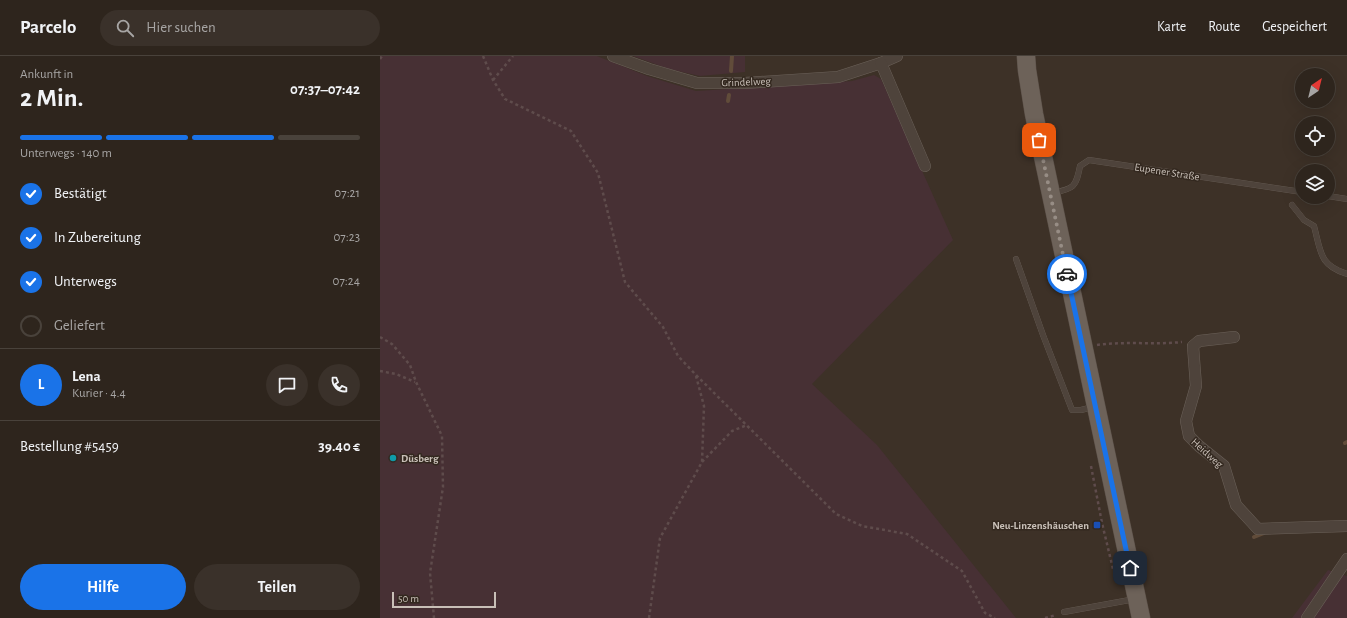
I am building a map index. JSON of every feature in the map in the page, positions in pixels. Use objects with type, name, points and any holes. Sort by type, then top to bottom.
[{"type":"main road","points":[[1026,56],[1034,114],[1050,194],[1141,618]]},
{"type":"street","name":"Grindelweg","points":[[613,56],[649,70],[697,82],[745,83],[838,77],[881,63],[897,56]]},
{"type":"street","points":[[881,63],[925,166]]},
{"type":"street","points":[[1193,346],[1199,341],[1234,337]]},
{"type":"street","name":"Heidweg","points":[[1193,346],[1196,386],[1186,421],[1189,436],[1224,466],[1236,505],[1258,529],[1347,526]]},
{"type":"street","points":[[1307,618],[1347,559]]},
{"type":"lane","name":"Eupener Straße","points":[[1050,194],[1066,191],[1077,182],[1080,166],[1089,160],[1295,191]]},
{"type":"lane","points":[[1335,197],[1347,199]]},
{"type":"lane","points":[[1292,205],[1304,220],[1314,226],[1322,257],[1327,264],[1338,271],[1347,274]]},
{"type":"lane","points":[[1016,259],[1072,410],[1096,407]]},
{"type":"lane","points":[[1064,612],[1137,599]]},
{"type":"path","points":[[483,56],[493,80],[504,99],[571,130],[598,174],[625,282],[663,327],[678,356],[836,514],[862,526],[907,534],[962,572],[985,613],[995,618]]},
{"type":"path","points":[[493,80],[513,56]]},
{"type":"path","points":[[380,337],[392,344],[410,365],[416,382],[442,436],[443,487],[430,573],[434,618]]},
{"type":"path","points":[[1083,348],[1099,344],[1165,343],[1187,341],[1193,346]]},
{"type":"path","points":[[380,371],[396,374],[416,382]]},
{"type":"path","points":[[696,375],[704,406],[702,462]]},
{"type":"path","points":[[649,618],[660,538],[702,462],[732,431],[747,425]]},
{"type":"shaded area","points":[[380,56],[597,56],[647,76],[696,91],[852,81],[874,75],[881,79],[953,240],[812,384],[877,445],[1016,618],[380,618]]},
{"type":"shaded area","points":[[633,56],[745,56],[745,72],[700,76],[669,69]]},
{"type":"shaded area","points":[[1328,570],[1347,576],[1347,618],[1292,618]]},
{"type":"waterway","points":[[731,71],[732,56]]},
{"type":"waterway","points":[[728,101],[729,95]]},
{"type":"waterway","points":[[1254,537],[1264,533]]},
{"type":"way so far","points":[[1039,140],[1067,274]]},
{"type":"place","name":"Düsberg","points":[[393,458]]},
{"type":"place","name":"Neu-Linzenshäuschen","points":[[1097,525]]},
{"type":"route","points":[[1067,274],[1130,568]]}]
